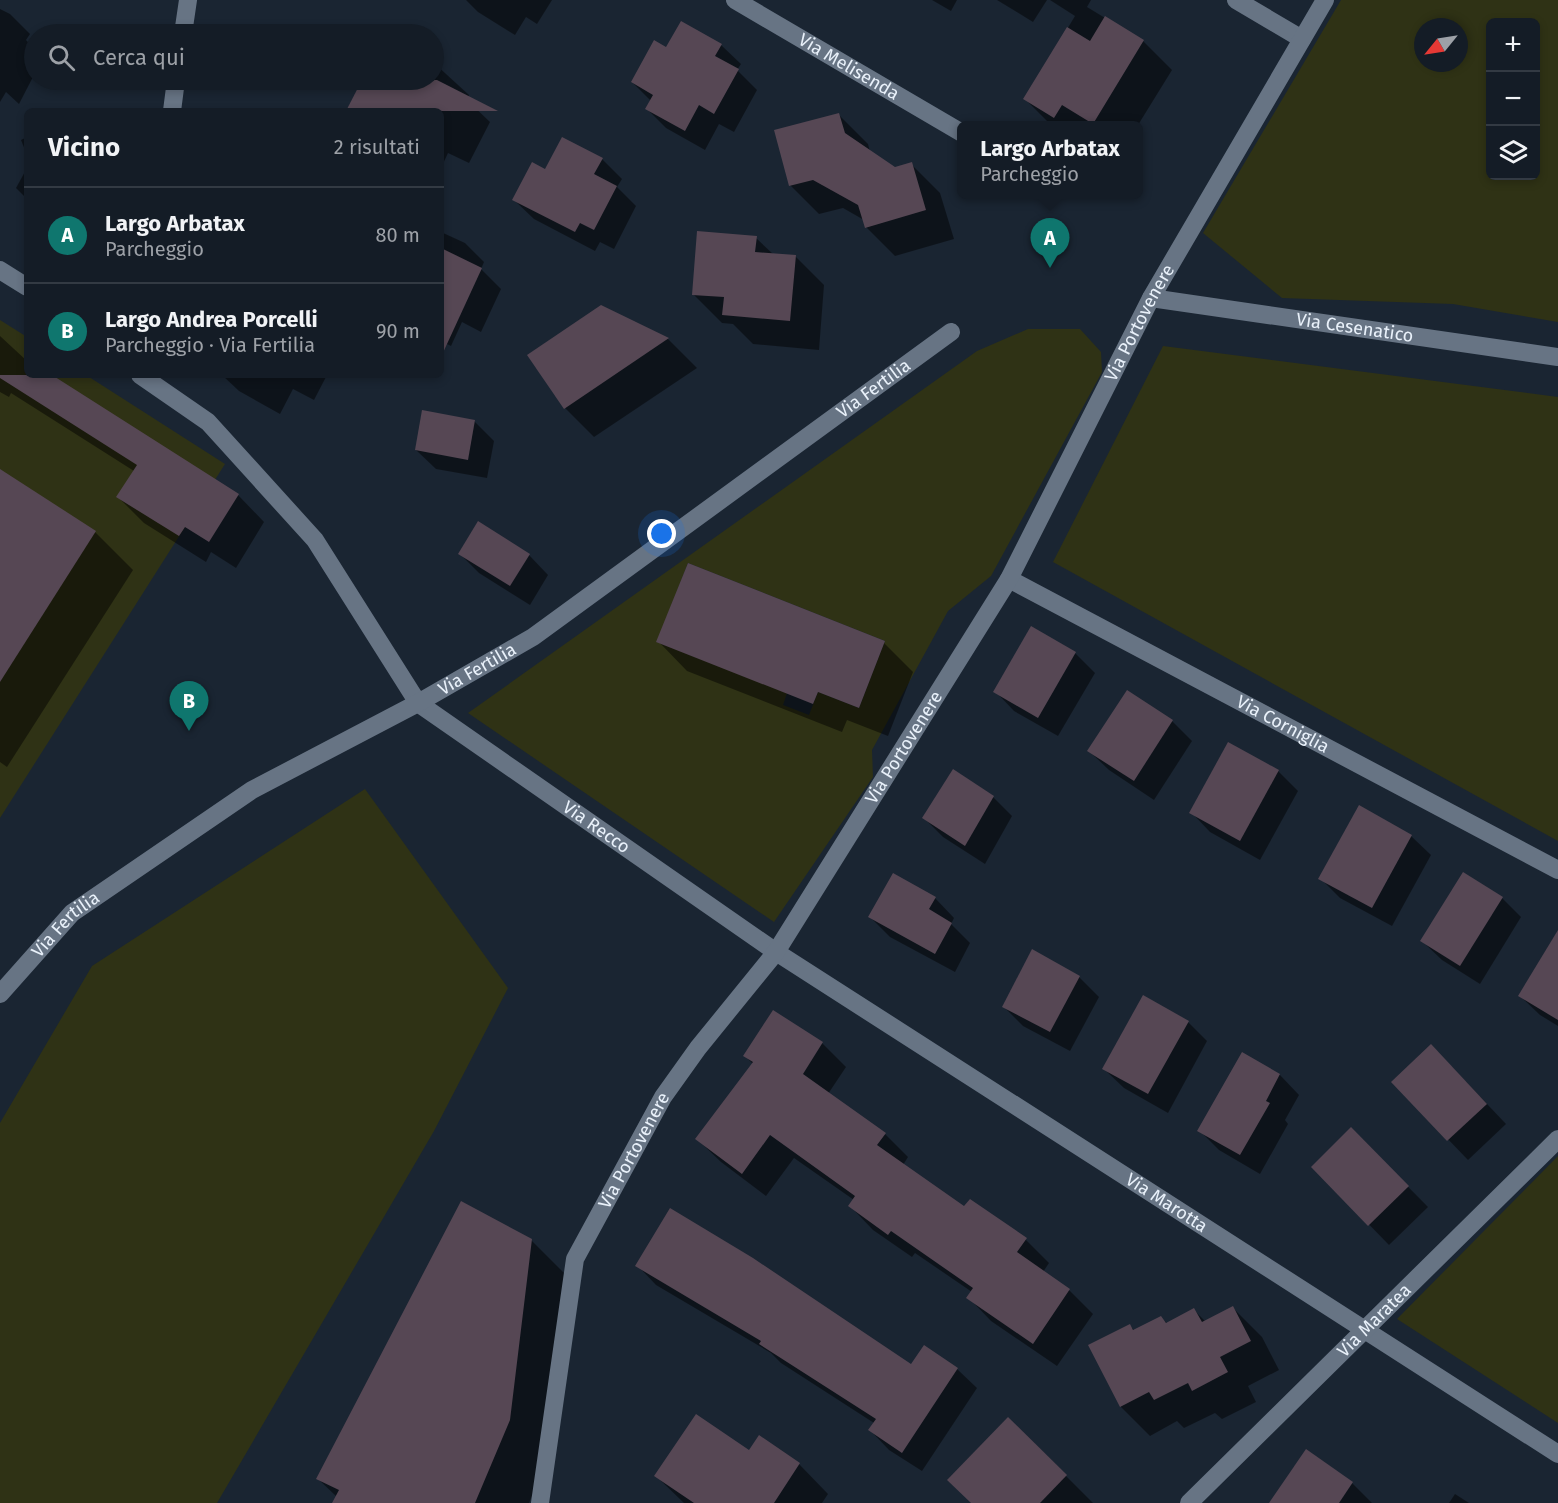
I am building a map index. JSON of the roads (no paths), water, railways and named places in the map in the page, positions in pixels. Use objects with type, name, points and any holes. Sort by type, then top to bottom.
[{"type":"street","points":[[184,24],[188,0]]},
{"type":"street","name":"Via Melisenda","points":[[735,0],[957,130]]},
{"type":"street","points":[[1236,0],[1302,39]]},
{"type":"street","name":"Via Portovenere","points":[[540,1503],[574,1259],[663,1097],[698,1048],[776,952],[1009,579],[1151,298],[1325,0]]},
{"type":"street","points":[[172,108],[175,90]]},
{"type":"street","points":[[0,270],[24,285]]},
{"type":"street","name":"Via Cesenatico","points":[[1151,298],[1558,357]]},
{"type":"street","name":"Via Fertilia","points":[[0,994],[72,913],[252,790],[418,704],[533,637],[951,332]]},
{"type":"street","points":[[144,378],[208,422],[315,540],[418,704]]},
{"type":"street","name":"Via Corniglia","points":[[1009,579],[1558,870]]},
{"type":"street","name":"Via Recco","points":[[418,704],[776,952]]},
{"type":"street","name":"Via Marotta","points":[[776,952],[1558,1454]]},
{"type":"street","name":"Via Maratea","points":[[1188,1503],[1558,1139]]},
{"type":"place","name":"Largo Arbatax","points":[[1050,268]]},
{"type":"place","name":"Largo Andrea Porcelli","points":[[189,731]]}]
